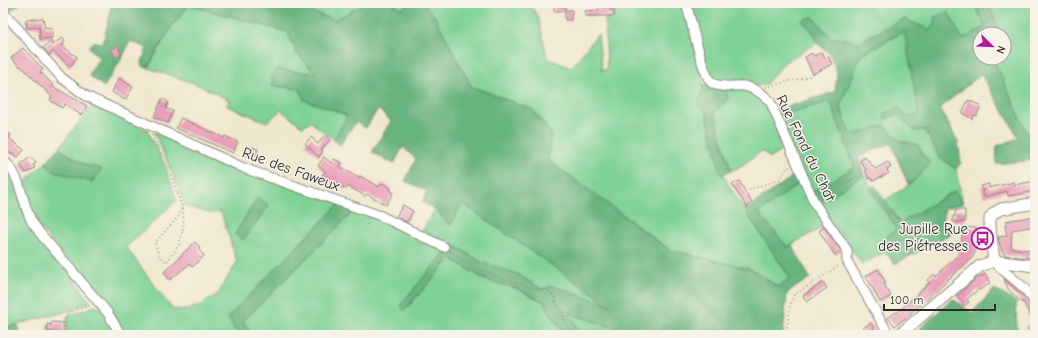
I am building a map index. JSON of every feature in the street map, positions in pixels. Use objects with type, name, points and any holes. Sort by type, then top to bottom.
[{"type":"street","name":"Rue Fond du Chat","points":[[686,3],[704,69],[710,81],[714,84],[722,86],[745,86],[763,93],[770,101],[813,200],[848,250],[847,261],[889,335]]},
{"type":"street","name":"Rue des Faweux","points":[[3,12],[62,78],[86,96],[246,169],[381,216],[444,247]]},
{"type":"street","points":[[3,160],[7,163],[17,178],[32,221],[39,232],[107,312],[121,335]]},
{"type":"street","points":[[1035,204],[1001,209],[994,213],[990,218],[994,262],[1000,269],[1020,283],[1031,295],[1035,303]]},
{"type":"street","points":[[899,335],[980,266],[994,262],[1035,266]]},
{"type":"path","points":[[754,90],[811,76]]},
{"type":"path","points":[[147,124],[170,173],[182,207],[184,224],[179,245],[167,262],[159,256],[155,243],[178,217],[182,207]]},
{"type":"path","points":[[749,190],[780,179],[787,168],[798,164]]},
{"type":"path","points":[[813,200],[859,176]]},
{"type":"path","points":[[444,247],[484,272],[518,284],[540,288],[552,293],[572,335]]},
{"type":"path","points":[[786,335],[790,306],[794,294],[847,261]]},
{"type":"path","points":[[64,335],[66,316],[70,312],[90,306],[94,302],[93,297]]},
{"type":"green space","points":[[9,3],[21,3],[8,12],[5,7]]},
{"type":"green space","points":[[110,3],[285,3],[335,20],[366,3],[388,3],[403,9],[408,3],[424,3],[435,17],[471,86],[533,110],[551,134],[548,160],[670,250],[751,269],[778,287],[790,278],[745,210],[799,172],[803,180],[759,213],[787,247],[792,245],[810,278],[787,293],[783,335],[640,335],[640,333],[626,332],[569,313],[581,335],[564,335],[544,302],[516,288],[486,280],[451,258],[404,311],[401,304],[452,244],[481,262],[515,273],[542,289],[553,286],[611,306],[462,203],[450,226],[435,209],[422,202],[427,191],[405,181],[416,159],[403,147],[394,164],[372,152],[391,121],[378,109],[366,128],[356,122],[340,145],[334,140],[347,116],[332,109],[304,100],[300,89],[272,86],[272,76],[278,69],[316,74],[296,52],[288,32],[189,5],[172,26],[147,68],[141,65],[147,48],[130,41],[122,58],[104,87],[89,75],[99,58],[89,47],[93,42],[103,43],[111,9]]},
{"type":"green space","points":[[285,3],[366,3],[335,20]]},
{"type":"green space","points":[[388,3],[408,3],[403,10]]},
{"type":"green space","points":[[424,3],[531,3],[530,6],[538,16],[547,58],[571,68],[598,34],[602,71],[607,69],[605,18],[615,17],[614,3],[683,3],[704,85],[698,105],[706,111],[721,174],[723,174],[729,186],[790,278],[778,287],[751,269],[670,250],[548,160],[551,134],[533,110],[471,86],[435,17]]},
{"type":"green space","points":[[688,3],[974,3],[985,26],[972,26],[972,34],[962,39],[948,12],[931,31],[904,19],[857,43],[847,39],[832,38],[813,17],[802,20],[815,35],[817,43],[785,62],[765,85],[749,86],[716,80],[708,70]]},
{"type":"green space","points":[[974,3],[988,3],[998,26],[985,26]]},
{"type":"green space","points":[[988,3],[1035,3],[1035,150],[997,66],[1012,66],[1012,26],[998,26]]},
{"type":"green space","points":[[189,5],[288,32],[296,52],[316,74],[278,69],[300,89],[332,109],[348,116],[334,140],[310,121],[303,127],[281,110],[267,122],[227,106],[229,100],[196,84],[148,68],[172,26]]},
{"type":"green space","points":[[948,12],[962,39],[972,34],[972,66],[997,66],[1035,150],[1035,160],[996,164],[997,146],[1019,138],[981,74],[940,108],[958,142],[961,163],[956,169],[939,157],[925,130],[914,131],[898,115],[885,119],[883,114],[899,108],[908,118],[919,113],[904,31],[861,55],[840,106],[851,136],[885,125],[900,141],[917,144],[930,164],[913,182],[908,184],[891,143],[858,157],[864,175],[818,204],[812,192],[855,167],[830,101],[778,116],[776,110],[835,92],[837,72],[830,54],[817,43],[815,35],[802,20],[813,17],[832,38],[847,39],[857,43],[904,19],[931,30],[936,16]]},
{"type":"green space","points":[[905,31],[919,113],[908,119],[898,108],[884,118],[898,115],[914,131],[925,130],[939,157],[956,169],[963,204],[954,191],[900,223],[884,201],[913,182],[917,144],[900,141],[885,125],[851,136],[840,106],[861,55]]},
{"type":"green space","points":[[704,85],[713,88],[725,88],[728,99],[714,112],[731,171],[721,175],[706,111],[698,105]]},
{"type":"green space","points":[[725,88],[749,92],[761,97],[773,114],[786,148],[770,158],[762,151],[731,171],[714,112],[728,99]]},
{"type":"green space","points":[[830,101],[855,167],[812,192],[778,116]]},
{"type":"green space","points":[[95,102],[147,130],[165,166],[177,200],[126,247],[172,309],[187,310],[201,305],[218,294],[237,262],[221,212],[209,213],[185,206],[154,132],[220,165],[340,203],[228,317],[238,335],[123,335],[36,222],[22,185],[45,163],[53,171],[92,182],[101,169],[83,164],[59,148]],"holes":[[[257,198],[269,206],[243,239],[236,234]]]},
{"type":"green space","points":[[59,148],[83,164],[102,169],[92,182],[53,171],[45,163]]},
{"type":"green space","points":[[3,170],[13,180],[30,227],[73,277],[90,302],[64,312],[3,328]]},
{"type":"green space","points":[[864,175],[872,187],[870,189],[897,229],[881,242],[885,252],[862,264],[818,204]]},
{"type":"green space","points":[[803,180],[826,225],[787,247],[759,213]]},
{"type":"green space","points":[[874,185],[900,223],[955,191],[963,204],[945,208],[942,223],[952,225],[954,232],[895,264],[885,252],[881,242],[897,229],[870,189]]},
{"type":"green space","points":[[257,198],[269,205],[243,240],[235,234]]},
{"type":"green space","points":[[340,203],[356,209],[243,321],[254,335],[238,335],[228,317]]},
{"type":"green space","points":[[462,203],[613,307],[553,286],[542,289],[515,273],[481,262],[452,244],[404,311],[451,258],[485,280],[516,288],[544,302],[564,335],[254,335],[243,321],[356,209],[419,237],[435,209],[450,225]]},
{"type":"green space","points":[[994,289],[1016,302],[1017,335],[923,335],[919,329],[953,299],[972,313]]},
{"type":"green space","points":[[95,306],[101,309],[116,335],[66,335],[68,316]]},
{"type":"green space","points":[[569,313],[626,332],[640,333],[640,335],[581,335]]},
{"type":"green space","points":[[18,325],[20,335],[3,335],[3,328]]},
{"type":"building","points":[[599,3],[609,3],[610,10],[614,10],[614,16],[585,16],[585,11],[599,10]]},
{"type":"building","points":[[554,4],[565,4],[565,10],[572,10],[571,20],[565,20],[565,11],[554,11]]},
{"type":"building","points":[[43,18],[45,28],[52,27],[52,38],[40,39],[39,27],[27,28],[26,20]]},
{"type":"building","points":[[62,38],[65,41],[63,43],[64,45],[62,46],[77,57],[70,67],[53,51],[49,55],[43,48],[52,40],[51,46]]},
{"type":"building","points":[[118,46],[122,55],[115,58],[111,49]]},
{"type":"building","points":[[23,48],[43,69],[40,72],[53,85],[52,86],[87,106],[81,115],[65,104],[62,108],[50,100],[52,97],[11,58]]},
{"type":"building","points":[[822,52],[825,58],[828,56],[832,64],[813,74],[805,57],[812,53],[814,56]]},
{"type":"building","points":[[119,78],[133,87],[125,100],[112,92]]},
{"type":"building","points":[[162,99],[168,102],[166,109],[173,111],[168,123],[154,117]]},
{"type":"building","points":[[968,100],[981,106],[976,116],[974,115],[972,119],[962,113]]},
{"type":"building","points":[[181,118],[224,138],[225,136],[238,142],[233,153],[176,128]]},
{"type":"building","points":[[3,129],[11,135],[9,138],[24,150],[18,157],[3,148]]},
{"type":"building","points":[[325,135],[330,140],[321,150],[323,151],[319,157],[305,144],[311,137],[318,144]]},
{"type":"building","points":[[248,146],[258,149],[255,158],[245,155]]},
{"type":"building","points":[[31,157],[36,163],[33,165],[35,168],[26,173],[21,164]]},
{"type":"building","points":[[324,157],[331,163],[334,159],[342,163],[340,167],[359,178],[360,176],[379,187],[382,183],[391,188],[390,191],[393,193],[386,205],[367,194],[365,196],[348,186],[346,189],[321,177],[325,171],[318,166]]},
{"type":"building","points":[[865,157],[875,169],[888,162],[891,167],[887,170],[889,173],[873,181],[871,178],[869,179],[866,170],[860,161]]},
{"type":"building","points":[[739,181],[752,203],[747,207],[732,185]]},
{"type":"building","points":[[1035,181],[1035,191],[1008,196],[1007,191],[984,197],[981,186],[989,184],[989,188],[1014,182],[1014,185]]},
{"type":"building","points":[[403,205],[413,211],[407,222],[396,217]]},
{"type":"building","points":[[955,210],[965,210],[965,222],[953,222]]},
{"type":"building","points":[[1035,216],[1035,226],[1012,230],[1011,248],[1035,251],[1035,259],[1004,255],[998,237],[1007,236],[1005,225],[1007,224],[1006,221]]},
{"type":"building","points":[[824,227],[841,251],[835,255],[819,231]]},
{"type":"building","points":[[963,227],[976,228],[975,253],[972,258],[895,326],[888,318],[896,312],[897,313],[930,282],[928,280],[934,274],[936,276],[958,255],[957,253],[961,249]]},
{"type":"building","points":[[195,242],[200,247],[198,249],[204,256],[192,267],[189,264],[170,280],[164,272]]},
{"type":"building","points":[[878,269],[891,296],[880,302],[866,276]]},
{"type":"building","points":[[985,274],[990,283],[980,290],[979,289],[967,299],[969,302],[964,306],[957,296],[974,280]]},
{"type":"building","points":[[1004,279],[1022,295],[1032,308],[1035,309],[1035,335],[1030,335],[1027,328],[1034,324],[1023,301],[1022,303],[1008,289]]},
{"type":"building","points":[[823,282],[827,288],[807,302],[803,296]]},
{"type":"building","points":[[52,322],[63,323],[63,333],[47,331],[47,324],[51,325]]},
{"type":"building","points":[[870,323],[874,327],[874,332],[877,335],[865,335],[862,329]]},
{"type":"place","name":"Jupille Rue des Piétresses","points":[[983,238]]}]
